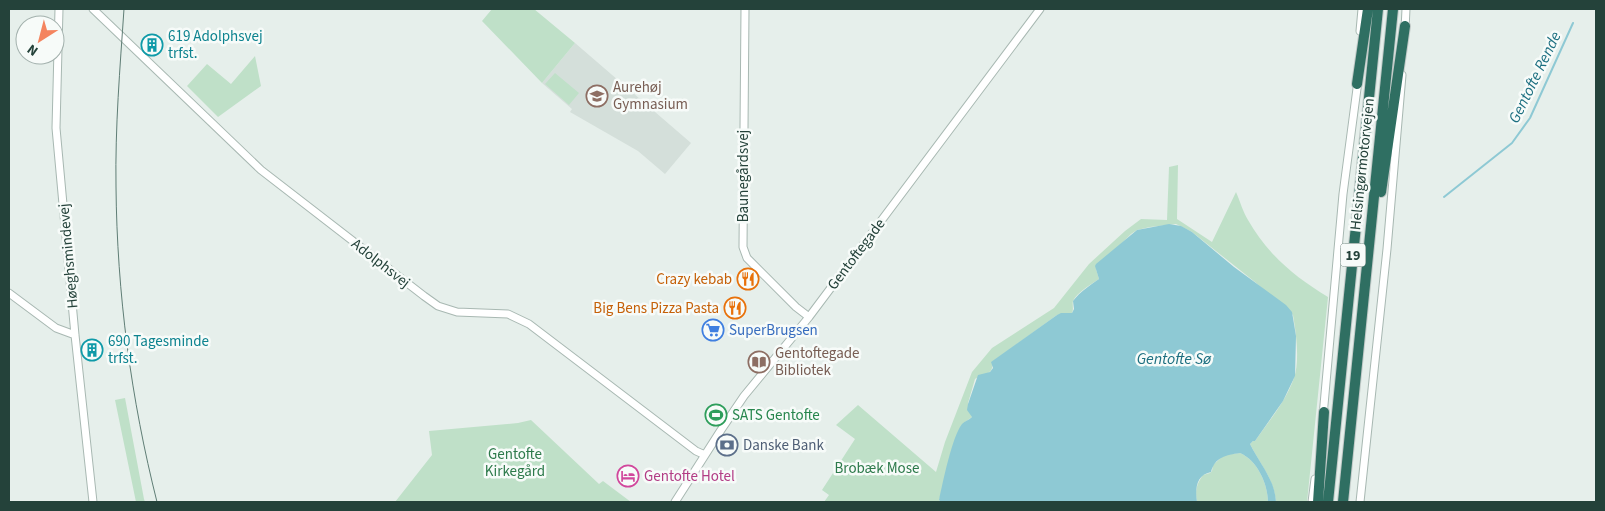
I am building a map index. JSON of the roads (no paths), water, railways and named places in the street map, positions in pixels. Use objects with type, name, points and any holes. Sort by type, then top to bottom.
[{"type":"highway","points":[[1357,84],[1368,9]]},
{"type":"highway","name":"Helsingørmotorvejen","points":[[1328,502],[1378,9]]},
{"type":"highway","name":"Helsingørmotorvejen","points":[[1343,502],[1393,9]]},
{"type":"highway","points":[[1368,261],[1372,255],[1404,26]]},
{"type":"highway","points":[[1318,502],[1324,412]]},
{"type":"street","name":"Høeghsmindevej","points":[[59,9],[56,128],[75,335],[94,502]]},
{"type":"street","name":"Adolphsvej","points":[[93,9],[261,170],[424,296],[438,306],[457,312],[508,314],[528,324],[696,451],[705,455]]},
{"type":"street","name":"Baunegårdsvej","points":[[745,9],[743,247],[748,258],[796,307],[809,317]]},
{"type":"street","name":"Gentoftegade","points":[[675,502],[744,396],[809,317],[1040,9]]},
{"type":"street","points":[[1312,502],[1324,412],[1342,204],[1357,84],[1362,9]]},
{"type":"street","points":[[1360,502],[1396,159],[1406,9]]},
{"type":"street","points":[[9,293],[56,328],[75,335]]},
{"type":"water","name":"Gentofte Sø","points":[[1169,224],[1181,226],[1192,232],[1234,267],[1286,305],[1292,312],[1296,336],[1295,376],[1283,401],[1255,441],[1250,444],[1270,479],[1276,502],[1268,502],[1264,480],[1260,473],[1252,461],[1240,453],[1218,460],[1211,472],[1199,479],[1196,492],[1197,502],[941,502],[939,500],[948,460],[958,430],[962,424],[972,417],[967,410],[978,375],[990,372],[993,368],[991,362],[1057,315],[1072,313],[1074,309],[1073,301],[1082,291],[1099,279],[1096,264],[1137,230]]},
{"type":"waterway","name":"Gentofte Rende","points":[[1444,197],[1512,143],[1530,118],[1573,23]]},
{"type":"tram line","points":[[124,9],[116,142],[119,266],[133,385],[157,502]]},
{"type":"place","name":"619 Adolphsvej trfst.","points":[[152,45]]},
{"type":"place","name":"Aurehøj Gymnasium","points":[[597,96]]},
{"type":"place","name":"Crazy kebab","points":[[748,279]]},
{"type":"place","name":"Big Bens Pizza Pasta","points":[[735,308]]},
{"type":"place","name":"SuperBrugsen","points":[[713,330]]},
{"type":"place","name":"690 Tagesminde trfst.","points":[[92,350]]},
{"type":"place","name":"Gentoftegade Bibliotek","points":[[759,362]]},
{"type":"place","name":"SATS Gentofte","points":[[716,415]]},
{"type":"place","name":"Danske Bank","points":[[727,445]]},
{"type":"place","name":"Gentofte Hotel","points":[[628,476]]},
{"type":"park label","name":"Gentofte Kirkegård","points":[[515,462]]},
{"type":"park label","name":"Brobæk Mose","points":[[877,468]]}]
